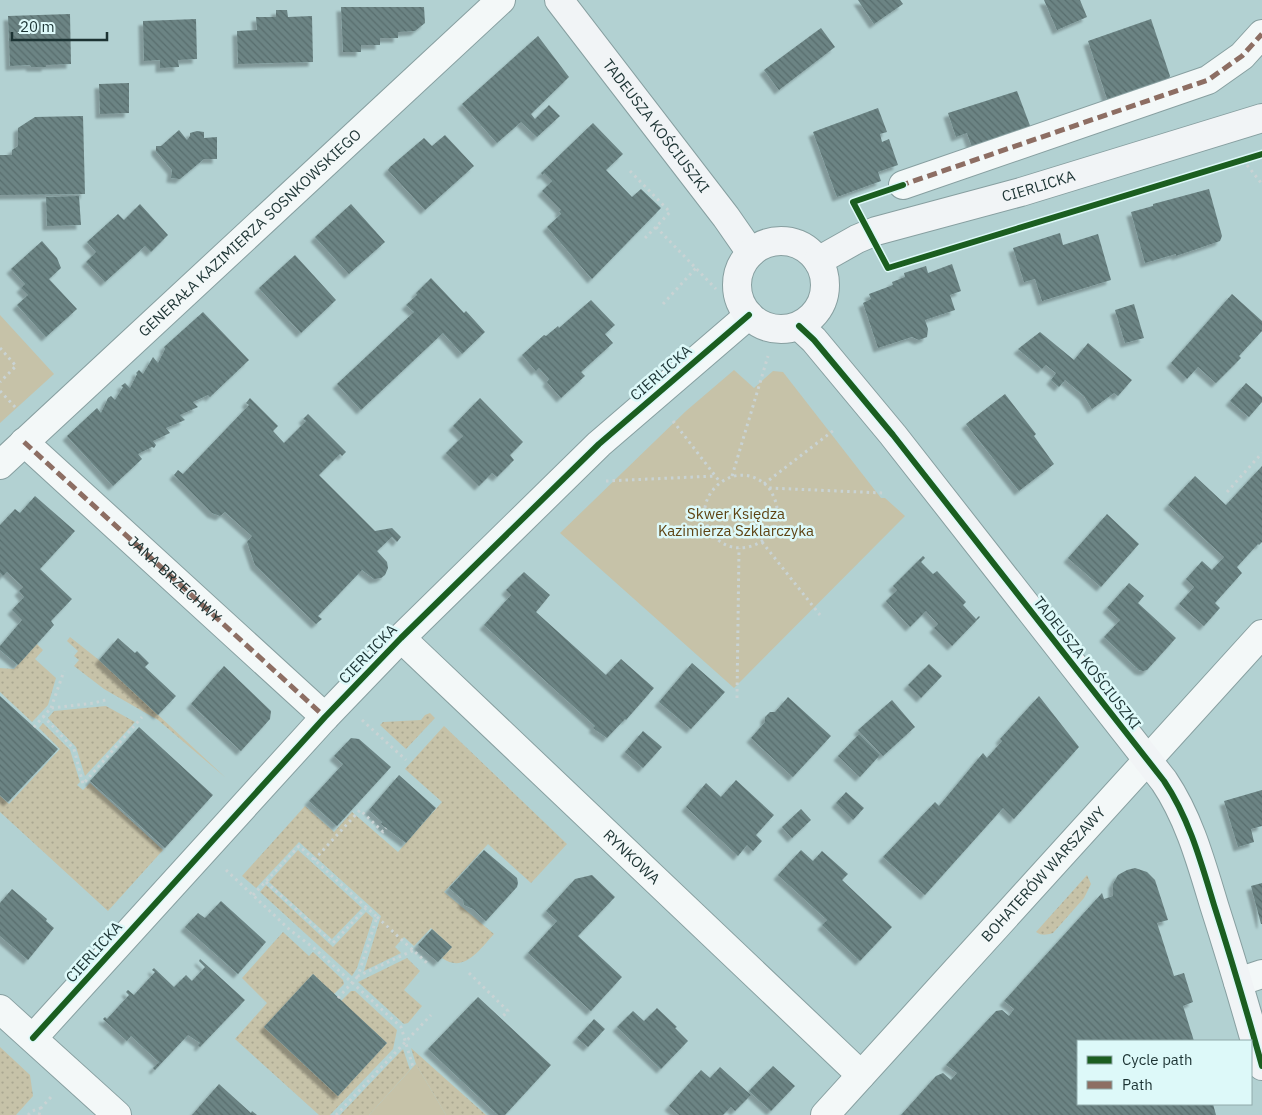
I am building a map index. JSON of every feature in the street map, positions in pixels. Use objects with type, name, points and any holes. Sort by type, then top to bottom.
[{"type":"street","name":"GENERAŁA KAZIMIERZA SOSNKOWSKIEGO","points":[[0,465],[501,0]]},
{"type":"street","name":"TADEUSZA KOŚCIUSZKI","points":[[560,0],[751,252]]},
{"type":"street","points":[[903,185],[1208,80],[1242,56],[1262,34]]},
{"type":"street","name":"CIERLICKA","points":[[818,261],[857,239],[876,231],[1021,192],[1262,118]]},
{"type":"street","points":[[779,241],[794,243],[808,250],[818,261],[825,279],[824,298],[814,314],[799,326],[786,329],[772,329],[760,324],[749,315],[740,300],[737,283],[741,266],[751,252],[764,244],[779,241]]},
{"type":"street","name":"CIERLICKA","points":[[33,1038],[325,716],[401,638],[599,444],[749,315]]},
{"type":"street","name":"TADEUSZA KOŚCIUSZKI","points":[[799,326],[814,340],[893,435],[1177,800],[1250,978],[1262,1066]]},
{"type":"street","name":"JANA BRZECHWY","points":[[24,442],[325,716]]},
{"type":"street","name":"BOHATERÓW WARSZAWY","points":[[825,1115],[1262,634]]},
{"type":"street","name":"RYNKOWA","points":[[401,638],[861,1074]]},
{"type":"street","points":[[0,1009],[117,1115]]},
{"type":"path","points":[[1243,160],[1262,184]]},
{"type":"path","points":[[630,170],[670,212],[644,238]]},
{"type":"path","points":[[656,228],[716,289]]},
{"type":"path","points":[[663,304],[696,268]]},
{"type":"path","points":[[0,348],[16,366],[0,382]]},
{"type":"path","points":[[732,476],[768,356]]},
{"type":"path","points":[[0,391],[18,410]]},
{"type":"path","points":[[671,418],[720,482]]},
{"type":"path","points":[[764,484],[834,430]]},
{"type":"path","points":[[1227,492],[1262,453]]},
{"type":"path","points":[[743,475],[754,478],[769,488],[775,499],[778,511],[776,522],[762,542],[750,547],[728,546],[710,532],[706,522],[704,510],[712,489],[720,482],[732,476],[743,475]]},
{"type":"path","points":[[603,481],[716,476]]},
{"type":"path","points":[[769,488],[884,493]]},
{"type":"path","points":[[762,542],[820,615]]},
{"type":"path","points":[[737,698],[739,548]]},
{"type":"path","points":[[34,727],[51,708],[64,671]]},
{"type":"path","points":[[51,708],[94,703],[109,699]]},
{"type":"path","points":[[43,716],[74,748],[83,784],[142,717]]},
{"type":"path","points":[[361,719],[406,760]]},
{"type":"path","points":[[314,860],[360,810],[384,832],[386,828]]},
{"type":"path","points":[[253,896],[298,846],[428,964]]},
{"type":"path","points":[[222,867],[290,930],[352,982],[401,1027],[413,1067]]},
{"type":"path","points":[[266,882],[333,943],[366,908]]},
{"type":"path","points":[[358,976],[376,917]]},
{"type":"path","points":[[338,998],[358,976],[414,950]]},
{"type":"path","points":[[469,974],[508,1010],[501,1018]]},
{"type":"path","points":[[336,1115],[431,1015]]},
{"type":"path","points":[[28,1115],[32,1111],[41,1108],[47,1102]]},
{"type":"path","points":[[39,1115],[41,1108]]},
{"type":"green space","points":[[0,315],[54,374],[0,423]]},
{"type":"green space","name":"Skwer Księdza Kazimierza Szklarczyka","points":[[734,370],[754,388],[773,371],[783,372],[881,498],[885,498],[905,516],[734,688],[560,533],[686,411]]},
{"type":"green space","points":[[70,637],[99,660],[226,778],[158,720],[104,689],[74,666],[79,660],[74,656],[78,651],[67,641]]},
{"type":"green space","points":[[37,644],[43,650],[35,659],[56,678],[48,705],[32,722],[0,692],[0,668],[14,669]]},
{"type":"green space","points":[[106,706],[135,722],[85,776],[76,747],[48,718],[54,711]]},
{"type":"green space","points":[[430,713],[435,718],[406,749],[380,725],[383,722],[421,720]]},
{"type":"green space","points":[[43,723],[70,750],[80,782],[77,785],[83,790],[90,783],[163,850],[108,911],[0,812],[0,796],[9,804],[60,749],[39,728]]},
{"type":"green space","points":[[444,726],[567,844],[531,883],[488,844],[444,892],[494,934],[471,958],[457,963],[442,958],[452,947],[431,928],[414,946],[404,937],[395,947],[401,953],[364,971],[381,916],[299,842],[256,888],[242,876],[305,806],[334,832],[352,812],[398,852],[442,802],[405,769]]},
{"type":"green space","points":[[298,850],[362,908],[332,939],[269,882]]},
{"type":"green space","points":[[1087,875],[1091,884],[1084,898],[1053,933],[1044,935],[1036,932]]},
{"type":"green space","points":[[266,885],[333,947],[366,912],[373,918],[357,968],[352,976],[260,892]]},
{"type":"green space","points":[[283,932],[309,956],[313,952],[343,980],[344,984],[334,994],[313,974],[264,1027],[338,1096],[387,1043],[341,1001],[351,991],[355,991],[397,1030],[393,1049],[330,1115],[319,1115],[235,1039],[267,1003],[242,978]]},
{"type":"green space","points":[[407,958],[420,971],[404,990],[422,1006],[408,1023],[404,1024],[358,982]]},
{"type":"green space","points":[[0,1047],[30,1075],[33,1096],[16,1115],[0,1115]]},
{"type":"green space","points":[[411,1048],[486,1115],[446,1115],[416,1064]]},
{"type":"green space","points":[[403,1049],[410,1070],[369,1115],[340,1115]]},
{"type":"green space","points":[[416,1064],[446,1115],[369,1115],[413,1067]]},
{"type":"building","points":[[858,0],[900,0],[903,4],[874,24]]},
{"type":"building","points":[[1044,0],[1080,0],[1087,17],[1057,30]]},
{"type":"building","points":[[341,7],[424,7],[425,23],[415,31],[398,32],[398,38],[380,38],[380,45],[361,45],[361,52],[343,52]]},
{"type":"building","points":[[276,10],[287,10],[288,17],[312,16],[313,62],[238,64],[237,31],[257,30],[256,17],[276,17]]},
{"type":"building","points":[[70,14],[71,64],[46,65],[46,67],[31,67],[30,65],[10,66],[8,16]]},
{"type":"building","points":[[196,19],[197,59],[178,60],[179,67],[160,68],[160,60],[144,61],[143,21]]},
{"type":"building","points":[[1151,19],[1170,76],[1166,86],[1109,105],[1088,41]]},
{"type":"building","points":[[821,28],[835,47],[779,90],[764,70]]},
{"type":"building","points":[[538,36],[569,77],[531,114],[535,119],[549,105],[560,116],[537,137],[521,122],[497,143],[462,104]]},
{"type":"building","points":[[129,83],[129,113],[100,114],[99,84]]},
{"type":"building","points":[[1017,91],[1032,131],[973,150],[967,133],[956,137],[948,113]]},
{"type":"building","points":[[878,108],[887,132],[880,134],[882,142],[889,139],[898,165],[878,172],[881,181],[837,197],[813,132]]},
{"type":"building","points":[[83,116],[85,194],[0,195],[0,155],[12,155],[12,150],[18,146],[18,128],[35,117]]},
{"type":"building","points":[[593,123],[623,154],[606,170],[632,197],[641,189],[661,208],[592,279],[547,227],[561,214],[559,211],[561,210],[542,191],[552,181],[544,173],[543,175],[541,173]]},
{"type":"building","points":[[179,130],[187,140],[190,133],[197,131],[204,132],[204,138],[217,137],[217,159],[204,159],[180,179],[171,178],[172,170],[156,151],[156,146],[161,146]]},
{"type":"building","points":[[445,135],[474,166],[425,210],[388,170],[424,138],[432,146]]},
{"type":"building","points":[[1209,189],[1222,236],[1220,241],[1176,256],[1176,254],[1145,263],[1131,212]]},
{"type":"building","points":[[79,196],[81,225],[47,226],[46,197]]},
{"type":"building","points":[[140,204],[168,235],[151,252],[145,246],[105,282],[86,262],[96,252],[87,242],[118,214],[124,220]]},
{"type":"building","points":[[351,204],[385,242],[349,274],[315,237]]},
{"type":"building","points":[[1060,233],[1063,245],[1098,234],[1111,280],[1042,301],[1035,279],[1024,282],[1013,248]]},
{"type":"building","points":[[42,241],[57,258],[61,268],[49,279],[77,309],[46,337],[17,305],[28,295],[21,288],[25,284],[11,269]]},
{"type":"building","points":[[295,255],[336,300],[301,333],[259,288]]},
{"type":"building","points":[[952,264],[961,291],[950,295],[955,310],[925,320],[928,329],[927,337],[919,340],[912,337],[878,348],[863,303],[871,299],[869,294],[893,285],[892,282],[905,277],[904,273],[926,266],[928,273]]},
{"type":"building","points":[[431,278],[485,332],[462,354],[443,333],[361,410],[337,384],[414,312],[406,305]]},
{"type":"building","points":[[1232,294],[1262,321],[1262,331],[1239,356],[1241,358],[1216,383],[1198,367],[1187,379],[1171,363]]},
{"type":"building","points":[[591,300],[615,325],[605,334],[613,343],[581,372],[585,376],[561,398],[547,382],[549,379],[539,368],[536,371],[522,355],[544,335],[546,336],[558,326],[559,328]]},
{"type":"building","points":[[1134,304],[1144,338],[1125,343],[1115,310]]},
{"type":"building","points":[[203,312],[249,360],[210,397],[208,395],[193,402],[198,407],[180,415],[185,420],[166,428],[170,433],[153,441],[156,445],[154,448],[152,447],[138,454],[142,459],[113,486],[67,436],[97,408],[101,413],[108,398],[111,396],[115,400],[123,387],[121,386],[125,383],[130,388],[136,373],[139,370],[143,374],[153,357],[158,363],[165,349],[164,347]]},
{"type":"building","points":[[1040,332],[1074,360],[1088,343],[1132,380],[1118,396],[1114,393],[1092,409],[1084,396],[1065,380],[1059,387],[1051,380],[1056,373],[1046,365],[1042,369],[1018,349]]},
{"type":"building","points":[[1246,383],[1262,397],[1262,402],[1249,417],[1230,401]]},
{"type":"building","points":[[1005,394],[1036,434],[1034,436],[1054,464],[1019,491],[966,424]]},
{"type":"building","points":[[250,398],[278,426],[273,431],[284,443],[306,421],[303,419],[308,414],[346,452],[342,456],[340,454],[319,475],[375,531],[392,528],[401,537],[397,542],[392,537],[377,551],[387,562],[388,568],[385,575],[374,579],[362,570],[318,616],[322,619],[316,624],[255,565],[247,542],[252,536],[225,512],[220,516],[212,513],[174,475],[178,470],[183,474],[249,405],[246,403]]},
{"type":"building","points":[[480,398],[523,442],[510,455],[514,460],[497,477],[492,473],[479,486],[446,453],[463,436],[453,426]]},
{"type":"building","points":[[1262,466],[1262,542],[1237,567],[1242,573],[1215,603],[1220,608],[1204,626],[1179,604],[1194,587],[1186,579],[1202,561],[1212,570],[1224,557],[1168,505],[1195,476],[1226,505]]},
{"type":"building","points":[[35,496],[75,531],[40,569],[72,599],[51,621],[54,625],[18,665],[0,650],[0,646],[22,620],[12,610],[24,597],[19,591],[23,587],[7,572],[3,576],[0,573],[0,525],[15,509],[20,513]]},
{"type":"building","points":[[1107,514],[1139,544],[1101,587],[1068,558]]},
{"type":"building","points":[[923,556],[925,558],[921,562],[933,574],[937,571],[966,602],[963,605],[976,619],[980,617],[952,646],[934,628],[938,624],[926,611],[910,627],[886,601],[897,590],[893,586]]},
{"type":"building","points":[[524,572],[550,595],[536,612],[606,675],[621,659],[654,688],[626,720],[607,738],[593,728],[595,726],[484,625],[511,595],[506,590]]},
{"type":"building","points":[[1129,583],[1144,596],[1138,603],[1176,638],[1147,670],[1143,671],[1139,670],[1104,637],[1120,620],[1107,608]]},
{"type":"building","points":[[118,638],[135,653],[137,651],[149,663],[145,667],[176,696],[158,715],[99,660]]},
{"type":"building","points":[[692,663],[725,692],[691,729],[659,702]]},
{"type":"building","points":[[929,664],[942,676],[921,698],[908,685]]},
{"type":"building","points":[[224,666],[271,711],[270,719],[241,751],[191,704]]},
{"type":"building","points":[[0,696],[58,749],[8,802],[0,795]]},
{"type":"building","points":[[1039,696],[1079,747],[1014,819],[1003,808],[925,895],[883,857],[935,802],[939,806],[983,753],[987,758],[1002,741],[1000,739]]},
{"type":"building","points":[[788,697],[831,736],[793,777],[751,738],[765,722],[765,717],[770,712],[775,712]]},
{"type":"building","points":[[892,700],[915,727],[883,756],[858,730]]},
{"type":"building","points":[[139,727],[213,795],[165,848],[90,781]]},
{"type":"building","points":[[643,731],[662,747],[643,768],[625,752]]},
{"type":"building","points":[[859,734],[880,755],[860,777],[838,756]]},
{"type":"building","points":[[351,738],[359,739],[391,767],[337,826],[309,801],[343,764],[334,756]]},
{"type":"building","points":[[399,775],[436,808],[406,843],[381,824],[382,822],[369,810]]},
{"type":"building","points":[[736,780],[774,815],[756,835],[762,841],[753,851],[747,845],[738,856],[686,807],[706,783],[721,797]]},
{"type":"building","points":[[1262,790],[1262,826],[1251,829],[1254,842],[1238,847],[1224,801]]},
{"type":"building","points":[[846,792],[864,808],[853,820],[836,803]]},
{"type":"building","points":[[801,809],[811,820],[792,838],[782,827]]},
{"type":"building","points":[[484,850],[517,878],[518,883],[517,887],[486,921],[473,909],[464,905],[463,900],[449,888]]},
{"type":"building","points":[[801,850],[813,861],[822,851],[848,874],[842,880],[892,927],[860,961],[822,925],[827,920],[778,875]]},
{"type":"building","points":[[1135,868],[1147,872],[1155,880],[1168,920],[1157,923],[1174,976],[1184,973],[1193,1002],[1183,1006],[1194,1040],[1077,1040],[1077,1105],[1213,1105],[1216,1115],[901,1115],[936,1076],[943,1073],[951,1080],[957,1073],[946,1065],[996,1011],[1002,1010],[1009,1016],[1014,1009],[1004,1001],[1102,893],[1104,899],[1113,896],[1113,884],[1118,875]]},
{"type":"building","points":[[592,875],[615,897],[578,936],[622,977],[591,1011],[528,953],[557,921],[546,911],[575,879]]},
{"type":"building","points":[[1262,883],[1262,924],[1261,924],[1251,886]]},
{"type":"building","points":[[12,889],[47,919],[46,921],[54,928],[28,960],[0,936],[0,903]]},
{"type":"building","points":[[221,901],[266,942],[238,974],[185,927],[198,913],[205,918]]},
{"type":"building","points":[[432,929],[452,947],[438,962],[418,945]]},
{"type":"building","points":[[200,959],[245,1000],[200,1047],[198,1045],[200,1043],[188,1035],[155,1070],[153,1068],[159,1062],[131,1036],[127,1041],[103,1019],[105,1017],[107,1019],[129,995],[126,992],[128,990],[134,995],[155,972],[152,970],[154,968],[174,987],[186,975],[192,981],[205,967],[199,961]]},
{"type":"building","points":[[313,974],[387,1043],[338,1096],[264,1027]]},
{"type":"building","points":[[478,997],[551,1065],[505,1115],[498,1115],[428,1049]]},
{"type":"building","points":[[657,1008],[677,1027],[675,1028],[688,1041],[661,1069],[617,1027],[633,1011],[644,1021]]},
{"type":"building","points":[[594,1019],[605,1029],[588,1047],[577,1038]]},
{"type":"building","points":[[773,1066],[795,1086],[771,1111],[749,1091]]},
{"type":"building","points":[[720,1067],[751,1095],[735,1111],[731,1107],[723,1115],[679,1115],[669,1106],[701,1070],[710,1078]]},
{"type":"building","points":[[219,1084],[251,1113],[252,1111],[257,1115],[192,1115]]},
{"type":"marked path","points":[[899,186],[1208,80],[1242,56],[1262,34]]},
{"type":"marked path","points":[[24,442],[325,717]]},
{"type":"cycle path","points":[[903,185],[853,202],[888,268],[1262,154]]},
{"type":"cycle path","points":[[33,1038],[325,717],[401,638],[599,444],[749,315]]},
{"type":"cycle path","points":[[799,326],[814,340],[893,435],[1173,795],[1181,810],[1199,857],[1262,1066]]}]
